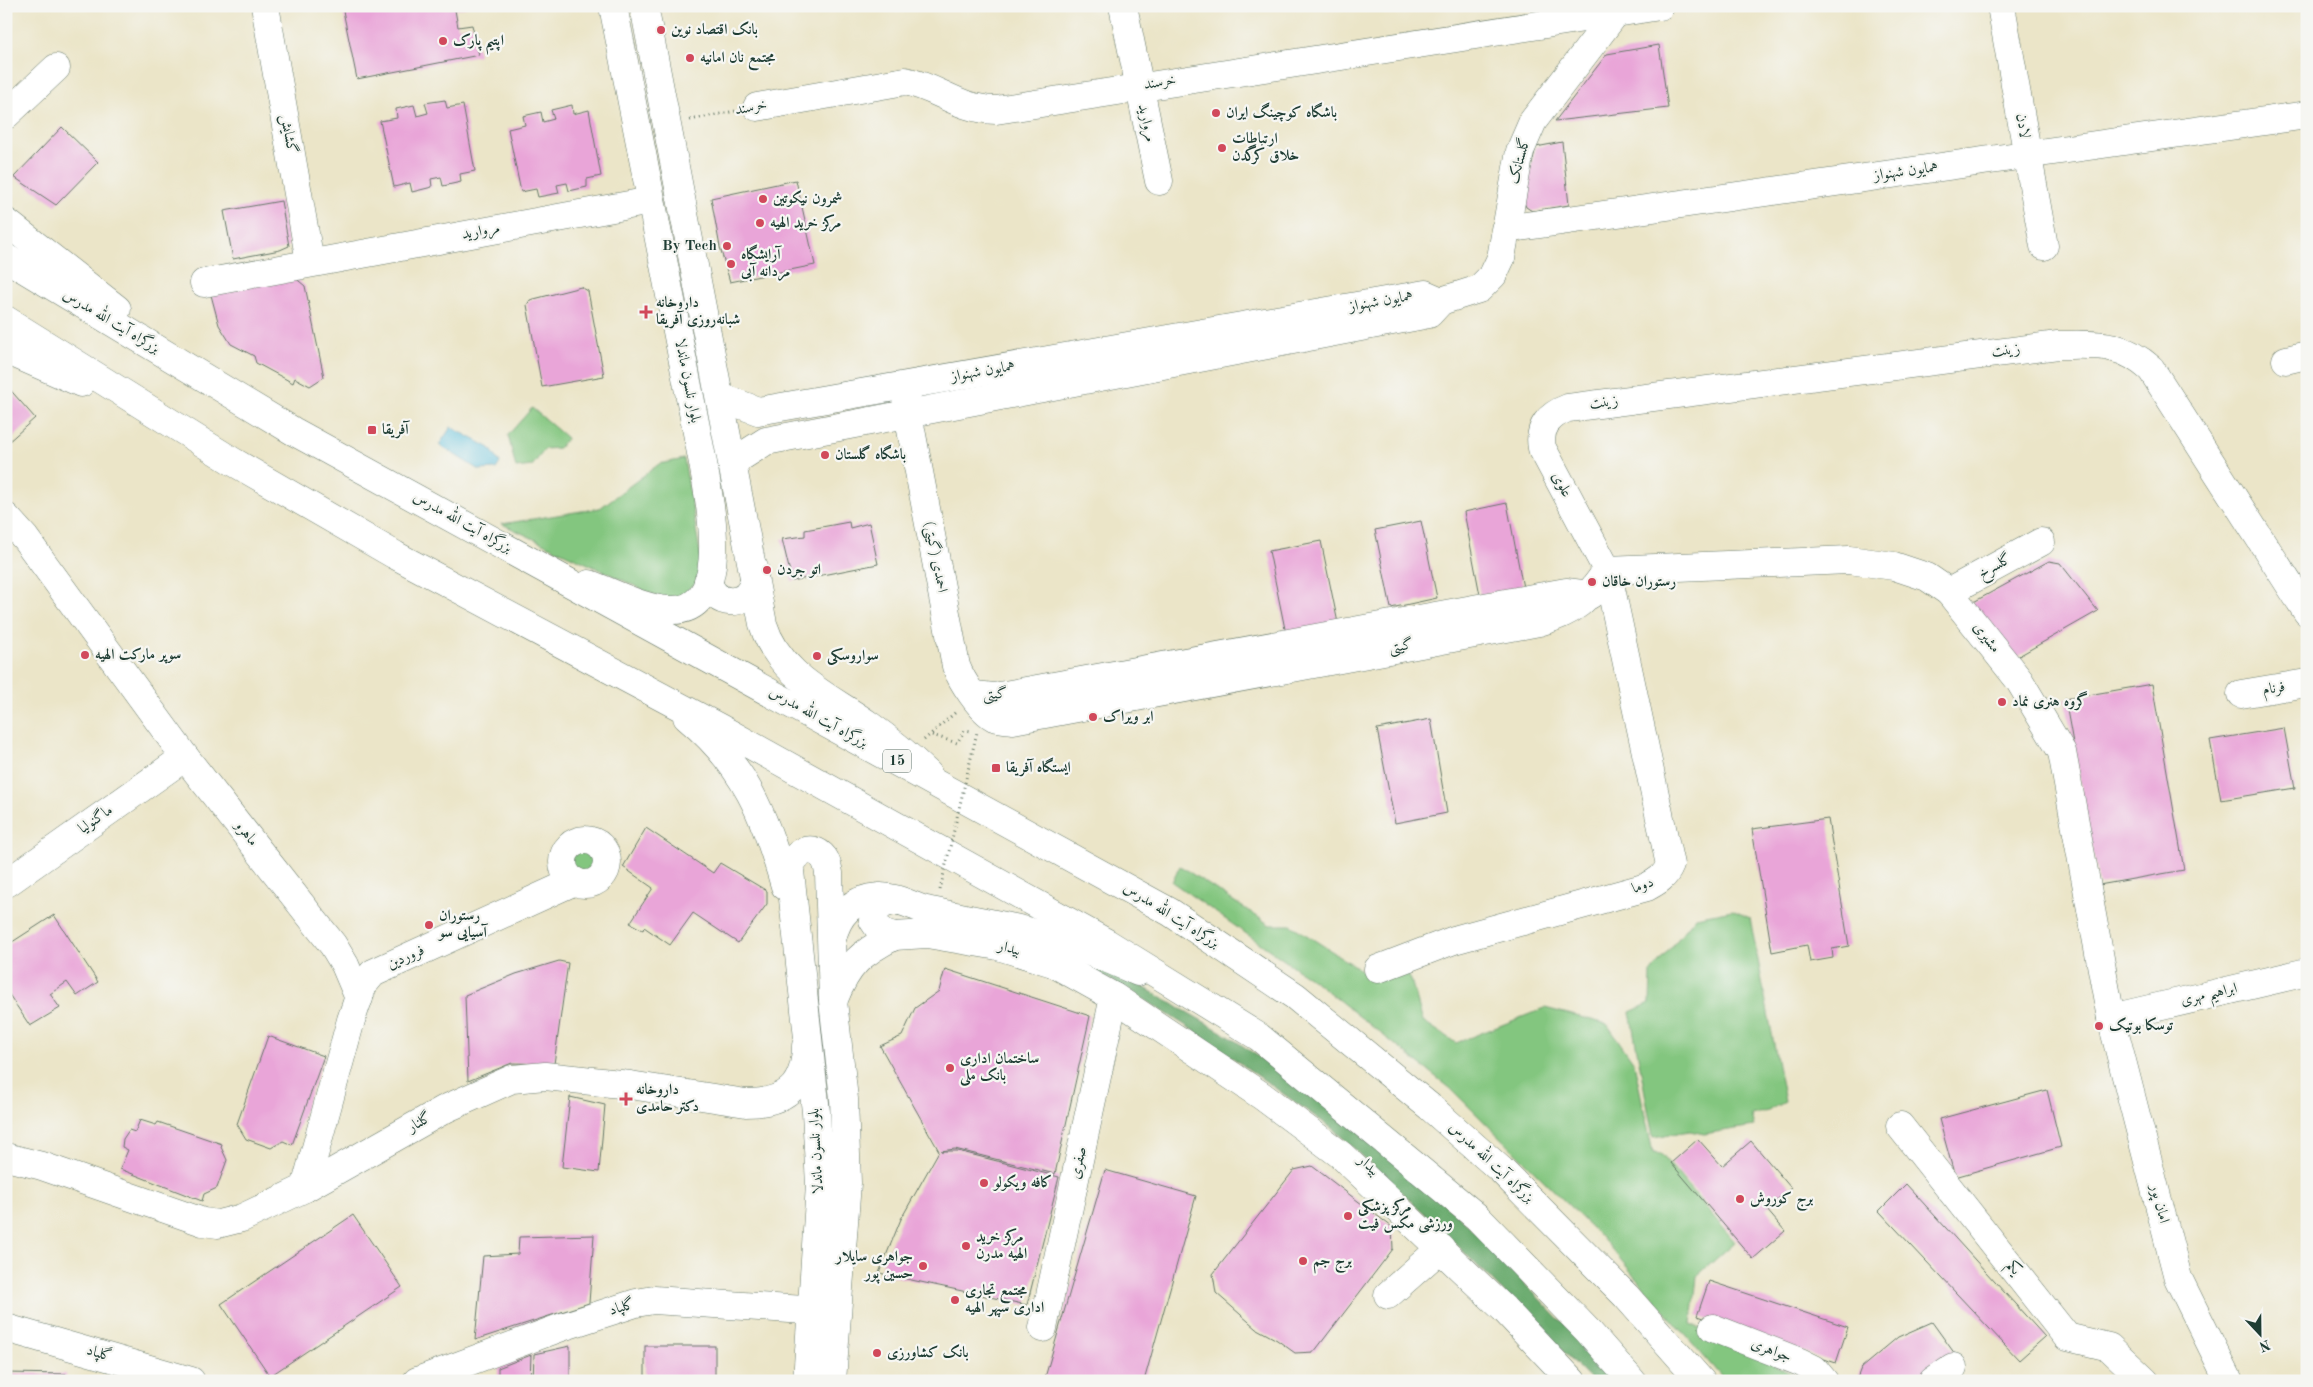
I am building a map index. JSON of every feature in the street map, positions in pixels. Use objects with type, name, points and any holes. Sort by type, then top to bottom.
[{"type":"main road","name":"گشایش","points":[[265,6],[310,262]]},
{"type":"main road","name":"بلوار نلسون ماندلا","points":[[613,6],[712,515],[713,554],[708,581]]},
{"type":"main road","name":"بلوار نلسون ماندلا","points":[[644,6],[766,632],[775,653],[792,671],[899,748],[937,783]]},
{"type":"main road","name":"مروارید","points":[[1122,6],[1159,181]]},
{"type":"main road","name":"خرسند","points":[[757,107],[905,81],[918,83],[962,105],[987,110],[1618,10],[1660,6]]},
{"type":"main road","name":"لادن","points":[[2001,6],[2044,246]]},
{"type":"main road","name":"گلستانک","points":[[1432,303],[1479,289],[1492,275],[1501,258],[1520,151],[1533,121],[1618,10]]},
{"type":"main road","points":[[6,115],[56,68]]},
{"type":"main road","name":"همایون شهنواز","points":[[1505,229],[2307,115]]},
{"type":"main road","name":"مروارید","points":[[204,283],[310,262],[651,201]]},
{"type":"main road","points":[[6,222],[78,276],[183,365]]},
{"type":"main road","name":"بزرگراه آیت الله مدرس","points":[[6,258],[293,431],[1170,912],[1295,996],[1430,1107],[1502,1170],[1626,1296],[1701,1381]]},
{"type":"main road","name":"همایون شهنواز","points":[[720,397],[758,411],[1432,303]]},
{"type":"main road","name":"همایون شهنواز","points":[[733,462],[766,442],[908,414],[1432,303]]},
{"type":"main road","points":[[6,320],[155,414],[395,555],[665,698],[1107,943],[1259,1037],[1461,1203],[1588,1331],[1632,1381]]},
{"type":"main road","name":"زینت","points":[[1568,408],[2058,345],[2107,344],[2138,357],[2151,369],[2307,612]]},
{"type":"main road","points":[[6,350],[155,414]]},
{"type":"main road","points":[[905,386],[908,414]]},
{"type":"main road","name":"علوی","points":[[1568,408],[1558,412],[1546,422],[1540,438],[1542,448],[1607,570]]},
{"type":"main road","name":"احمدی (گیتی)","points":[[908,414],[956,666],[962,680],[974,695]]},
{"type":"main road","name":"ماهرو","points":[[6,517],[16,538],[333,945],[345,964],[359,998]]},
{"type":"main road","name":"گلسرخ","points":[[1949,592],[2041,542]]},
{"type":"main road","name":"مشیری","points":[[1607,570],[1863,560],[1913,571],[1927,577],[1949,592],[2018,680],[2062,752],[2111,1018]]},
{"type":"main road","points":[[539,565],[658,609],[672,611],[688,606],[699,599],[708,581]]},
{"type":"main road","points":[[708,581],[712,593],[717,598],[723,601],[737,600],[752,588],[754,568]]},
{"type":"main road","name":"گیتی","points":[[974,695],[986,712],[994,717],[1013,720],[1539,622],[1566,614],[1590,594],[1607,570]]},
{"type":"main road","name":"دوما","points":[[1378,969],[1454,940],[1647,888],[1666,874],[1670,865],[1670,856],[1607,570]]},
{"type":"main road","name":"فرنام","points":[[2241,694],[2307,684]]},
{"type":"main road","points":[[665,698],[711,736],[746,784],[768,831],[794,922]]},
{"type":"main road","name":"ماگنولیا","points":[[7,883],[185,757]]},
{"type":"main road","name":"بلوار نلسون ماندلا","points":[[807,1381],[825,1312],[848,1183],[844,1099],[833,1001],[829,873],[824,858],[812,851],[803,851],[796,855],[790,867],[794,922],[816,1112],[825,1312],[832,1381]]},
{"type":"main road","name":"فروردین","points":[[359,998],[363,986],[373,973],[575,881]]},
{"type":"main road","points":[[832,940],[836,925],[848,908],[862,901],[879,897],[926,910],[988,922],[1052,939],[1122,964],[1198,998]]},
{"type":"main road","points":[[894,936],[881,932],[873,920],[875,911],[886,902],[898,901]]},
{"type":"main road","name":"بیدار","points":[[894,936],[927,934],[998,946],[1053,963],[1114,997],[1308,1129],[1369,1180],[1441,1248],[1572,1381]]},
{"type":"main road","points":[[833,1001],[843,975],[852,965],[871,948],[894,936]]},
{"type":"main road","name":"ابراهیم مهری","points":[[2111,1018],[2307,972]]},
{"type":"main road","name":"بیدار","points":[[1114,997],[1132,999],[1160,1010],[1349,1148],[1514,1303],[1588,1381]]},
{"type":"main road","name":"صفری","points":[[1043,1328],[1114,997]]},
{"type":"main road","points":[[305,1188],[359,998]]},
{"type":"main road","name":"امان پور","points":[[2111,1018],[2178,1278],[2229,1381]]},
{"type":"main road","name":"گلنار","points":[[6,1157],[42,1166],[204,1222],[224,1223],[242,1218],[305,1188],[445,1109],[512,1079],[545,1076],[746,1103],[762,1102],[782,1095],[798,1083],[806,1064],[807,1030]]},
{"type":"main road","name":"یکم","points":[[1900,1126],[2068,1337],[2109,1347],[2145,1381]]},
{"type":"main road","points":[[1388,1295],[1441,1248]]},
{"type":"main road","name":"گلپاد","points":[[417,1381],[562,1327],[636,1303],[654,1300],[825,1312]]},
{"type":"main road","name":"گلپاد","points":[[6,1328],[191,1381]]},
{"type":"main road","name":"جواهری","points":[[1714,1328],[1800,1362],[1814,1369],[1824,1381]]},
{"type":"path","name":"خرسند","points":[[667,125],[757,107]]},
{"type":"path","points":[[940,890],[977,732],[965,730],[957,743],[932,735],[974,695]]},
{"type":"green space","points":[[532,408],[567,438],[559,448],[545,449],[532,466],[516,468],[508,435]]},
{"type":"green space","points":[[684,459],[702,564],[696,583],[681,596],[665,600],[502,524],[600,508],[659,464]]},
{"type":"green space","points":[[585,846],[591,847],[596,851],[600,856],[600,868],[596,873],[591,877],[585,878],[579,877],[574,873],[570,868],[569,862],[570,856],[574,851],[579,847]]},
{"type":"green space","points":[[1180,866],[1270,925],[1291,925],[1375,979],[1402,965],[1411,980],[1423,1021],[1456,1043],[1545,1008],[1607,1024],[1634,1063],[1653,1153],[1661,1154],[1735,1242],[1697,1276],[1692,1324],[1739,1346],[1805,1381],[1725,1381],[1602,1238],[1450,1088],[1317,983],[1172,882]]},
{"type":"green space","points":[[1732,910],[1750,918],[1785,1102],[1768,1111],[1751,1115],[1754,1126],[1704,1134],[1690,1131],[1653,1137],[1630,1012],[1650,1003],[1651,972],[1696,917]]},
{"type":"green space","points":[[1067,956],[1124,976],[1227,1035],[1327,1104],[1460,1217],[1619,1381],[1592,1381],[1438,1226],[1333,1129],[1199,1034],[1131,991]]},
{"type":"water","points":[[451,427],[490,448],[500,463],[496,469],[479,470],[439,445]]},
{"type":"building","points":[[342,6],[469,6],[455,10],[458,27],[472,25],[479,55],[357,79]]},
{"type":"building","points":[[1659,45],[1668,108],[1555,121],[1607,54]]},
{"type":"building","points":[[445,100],[447,108],[463,105],[475,171],[460,174],[461,182],[443,186],[441,177],[431,179],[432,187],[412,192],[410,183],[394,187],[380,121],[397,118],[396,109],[414,105],[417,116],[428,113],[425,103]]},
{"type":"building","points":[[572,105],[573,114],[589,110],[601,176],[587,179],[587,187],[569,191],[567,183],[557,185],[559,193],[538,197],[536,189],[521,192],[508,129],[525,125],[523,116],[541,112],[543,122],[554,119],[551,110]]},
{"type":"building","points":[[62,127],[98,162],[56,205],[14,177]]},
{"type":"building","points":[[1562,142],[1569,205],[1532,211],[1526,207],[1523,200],[1536,147]]},
{"type":"building","name":"مرکز خرید الهیه","points":[[796,180],[815,265],[730,282],[720,247],[711,198]]},
{"type":"building","points":[[281,201],[289,246],[280,250],[233,259],[224,211]]},
{"type":"building","points":[[293,276],[305,286],[324,377],[310,386],[295,378],[293,383],[256,363],[254,356],[231,344],[219,325],[211,295]]},
{"type":"building","points":[[581,287],[588,291],[604,376],[542,387],[527,305],[530,300]]},
{"type":"building","points":[[6,385],[35,418],[6,444]]},
{"type":"building","points":[[1507,503],[1523,588],[1480,595],[1464,512]]},
{"type":"building","points":[[1421,521],[1437,598],[1391,608],[1375,530]]},
{"type":"building","points":[[849,522],[850,528],[869,523],[878,564],[792,581],[782,539],[805,536],[805,530]]},
{"type":"building","points":[[1321,541],[1338,623],[1286,634],[1269,551]]},
{"type":"building","points":[[2049,561],[2060,563],[2098,611],[2010,661],[1968,605]]},
{"type":"building","points":[[2152,684],[2184,870],[2099,885],[2065,699]]},
{"type":"building","points":[[1431,719],[1447,813],[1395,823],[1377,729]]},
{"type":"building","points":[[2284,728],[2295,788],[2221,800],[2210,740]]},
{"type":"building","points":[[1828,819],[1849,946],[1832,949],[1833,958],[1810,962],[1807,945],[1772,952],[1752,829]]},
{"type":"building","points":[[646,828],[713,873],[720,863],[767,891],[767,904],[738,943],[693,913],[670,945],[644,927],[643,930],[630,923],[653,888],[623,867]]},
{"type":"building","points":[[54,915],[98,982],[77,996],[67,982],[50,994],[60,1008],[30,1026],[6,990],[6,946]]},
{"type":"building","points":[[559,961],[568,963],[554,1064],[512,1063],[468,1081],[465,995],[516,974]]},
{"type":"building","points":[[945,969],[1090,1016],[1055,1174],[955,1149],[941,1151],[958,1151],[1059,1177],[1027,1305],[879,1273],[901,1219],[939,1151],[880,1046],[902,1036],[915,1008],[939,991]]},
{"type":"building","points":[[268,1036],[324,1056],[292,1145],[283,1141],[271,1148],[246,1139],[237,1124]]},
{"type":"building","points":[[2047,1090],[2061,1147],[1955,1177],[1939,1119]]},
{"type":"building","points":[[570,1097],[605,1105],[599,1172],[562,1167]]},
{"type":"building","points":[[140,1120],[156,1125],[158,1122],[222,1144],[221,1147],[227,1160],[217,1188],[204,1194],[202,1201],[120,1169],[128,1150],[122,1147],[123,1139],[129,1130],[135,1132]]},
{"type":"building","name":"برج کوروش","points":[[1698,1139],[1722,1166],[1751,1141],[1791,1188],[1766,1209],[1785,1231],[1753,1259],[1671,1163]]},
{"type":"building","name":"برج جم","points":[[1312,1166],[1392,1227],[1393,1249],[1314,1352],[1295,1353],[1257,1329],[1216,1293],[1213,1274],[1294,1170]]},
{"type":"building","points":[[1105,1170],[1196,1196],[1144,1381],[1044,1381]]},
{"type":"building","points":[[1906,1184],[2045,1337],[2019,1360],[1879,1211]]},
{"type":"building","points":[[353,1215],[402,1287],[270,1376],[221,1304]]},
{"type":"building","points":[[594,1235],[589,1303],[475,1340],[483,1256],[518,1254],[519,1237]]},
{"type":"building","points":[[1709,1281],[1848,1327],[1836,1363],[1697,1316]]},
{"type":"building","points":[[1932,1322],[1955,1354],[1919,1381],[1856,1381],[1861,1368],[1898,1337]]},
{"type":"building","points":[[570,1346],[570,1381],[533,1381],[534,1354]]},
{"type":"building","points":[[645,1346],[715,1346],[715,1381],[645,1381]]},
{"type":"building","points":[[531,1355],[530,1381],[498,1381],[498,1368]]},
{"type":"building","points":[[6,1373],[66,1374],[66,1381],[6,1381]]},
{"type":"place","name":"بانک اقتصاد نوین","points":[[661,30]]},
{"type":"place","name":"اپتیم پارک","points":[[443,41]]},
{"type":"place","name":"مجتمع نان امانیه","points":[[690,58]]},
{"type":"place","name":"باشگاه کوچینگ ایران","points":[[1216,113]]},
{"type":"place","name":"ارتباطات خلاق کرگدن","points":[[1222,148]]},
{"type":"place","name":"شمرون نیکوتین","points":[[763,199]]},
{"type":"place","name":"مرکز خرید الهیه","points":[[760,223]]},
{"type":"place","name":"By Tech","points":[[727,246]]},
{"type":"place","name":"آرایشگاه مردانه آبی","points":[[731,264]]},
{"type":"place","name":"داروخانه شبانه‌روزی آفریقا","points":[[646,312]]},
{"type":"place","name":"آفریقا","points":[[372,430]]},
{"type":"place","name":"باشگاه گلستان","points":[[825,455]]},
{"type":"place","name":"اتو جردن","points":[[767,570]]},
{"type":"place","name":"رستوران خاقان","points":[[1592,582]]},
{"type":"place","name":"سوپر ماركت الهيه","points":[[85,655]]},
{"type":"place","name":"سواروسکی","points":[[817,656]]},
{"type":"place","name":"گروه هنری نماد","points":[[2002,702]]},
{"type":"place","name":"ابر ویراک","points":[[1093,717]]},
{"type":"place","name":"ایستگاه آفریقا","points":[[996,768]]},
{"type":"place","name":"رستوران آسیایی سو","points":[[429,925]]},
{"type":"place","name":"توسکا بوتیک","points":[[2099,1026]]},
{"type":"place","name":"ساختمان اداری بانک ملی","points":[[950,1068]]},
{"type":"place","name":"داروخانه دکتر حامدی","points":[[626,1099]]},
{"type":"place","name":"کافه ویکولو","points":[[984,1183]]},
{"type":"place","name":"برج کوروش","points":[[1740,1199]]},
{"type":"place","name":"مرکز پزشکی ورزشی مکس فیت","points":[[1348,1216]]},
{"type":"place","name":"مرکز خرید الهیه مدرن","points":[[966,1246]]},
{"type":"place","name":"برج جم","points":[[1303,1261]]},
{"type":"place","name":"جواهری سایلار حسین پور","points":[[923,1266]]},
{"type":"place","name":"مجتمع تجاری اداری سپهر الهیه","points":[[955,1300]]},
{"type":"place","name":"بانک کشاورزی","points":[[877,1353]]}]
